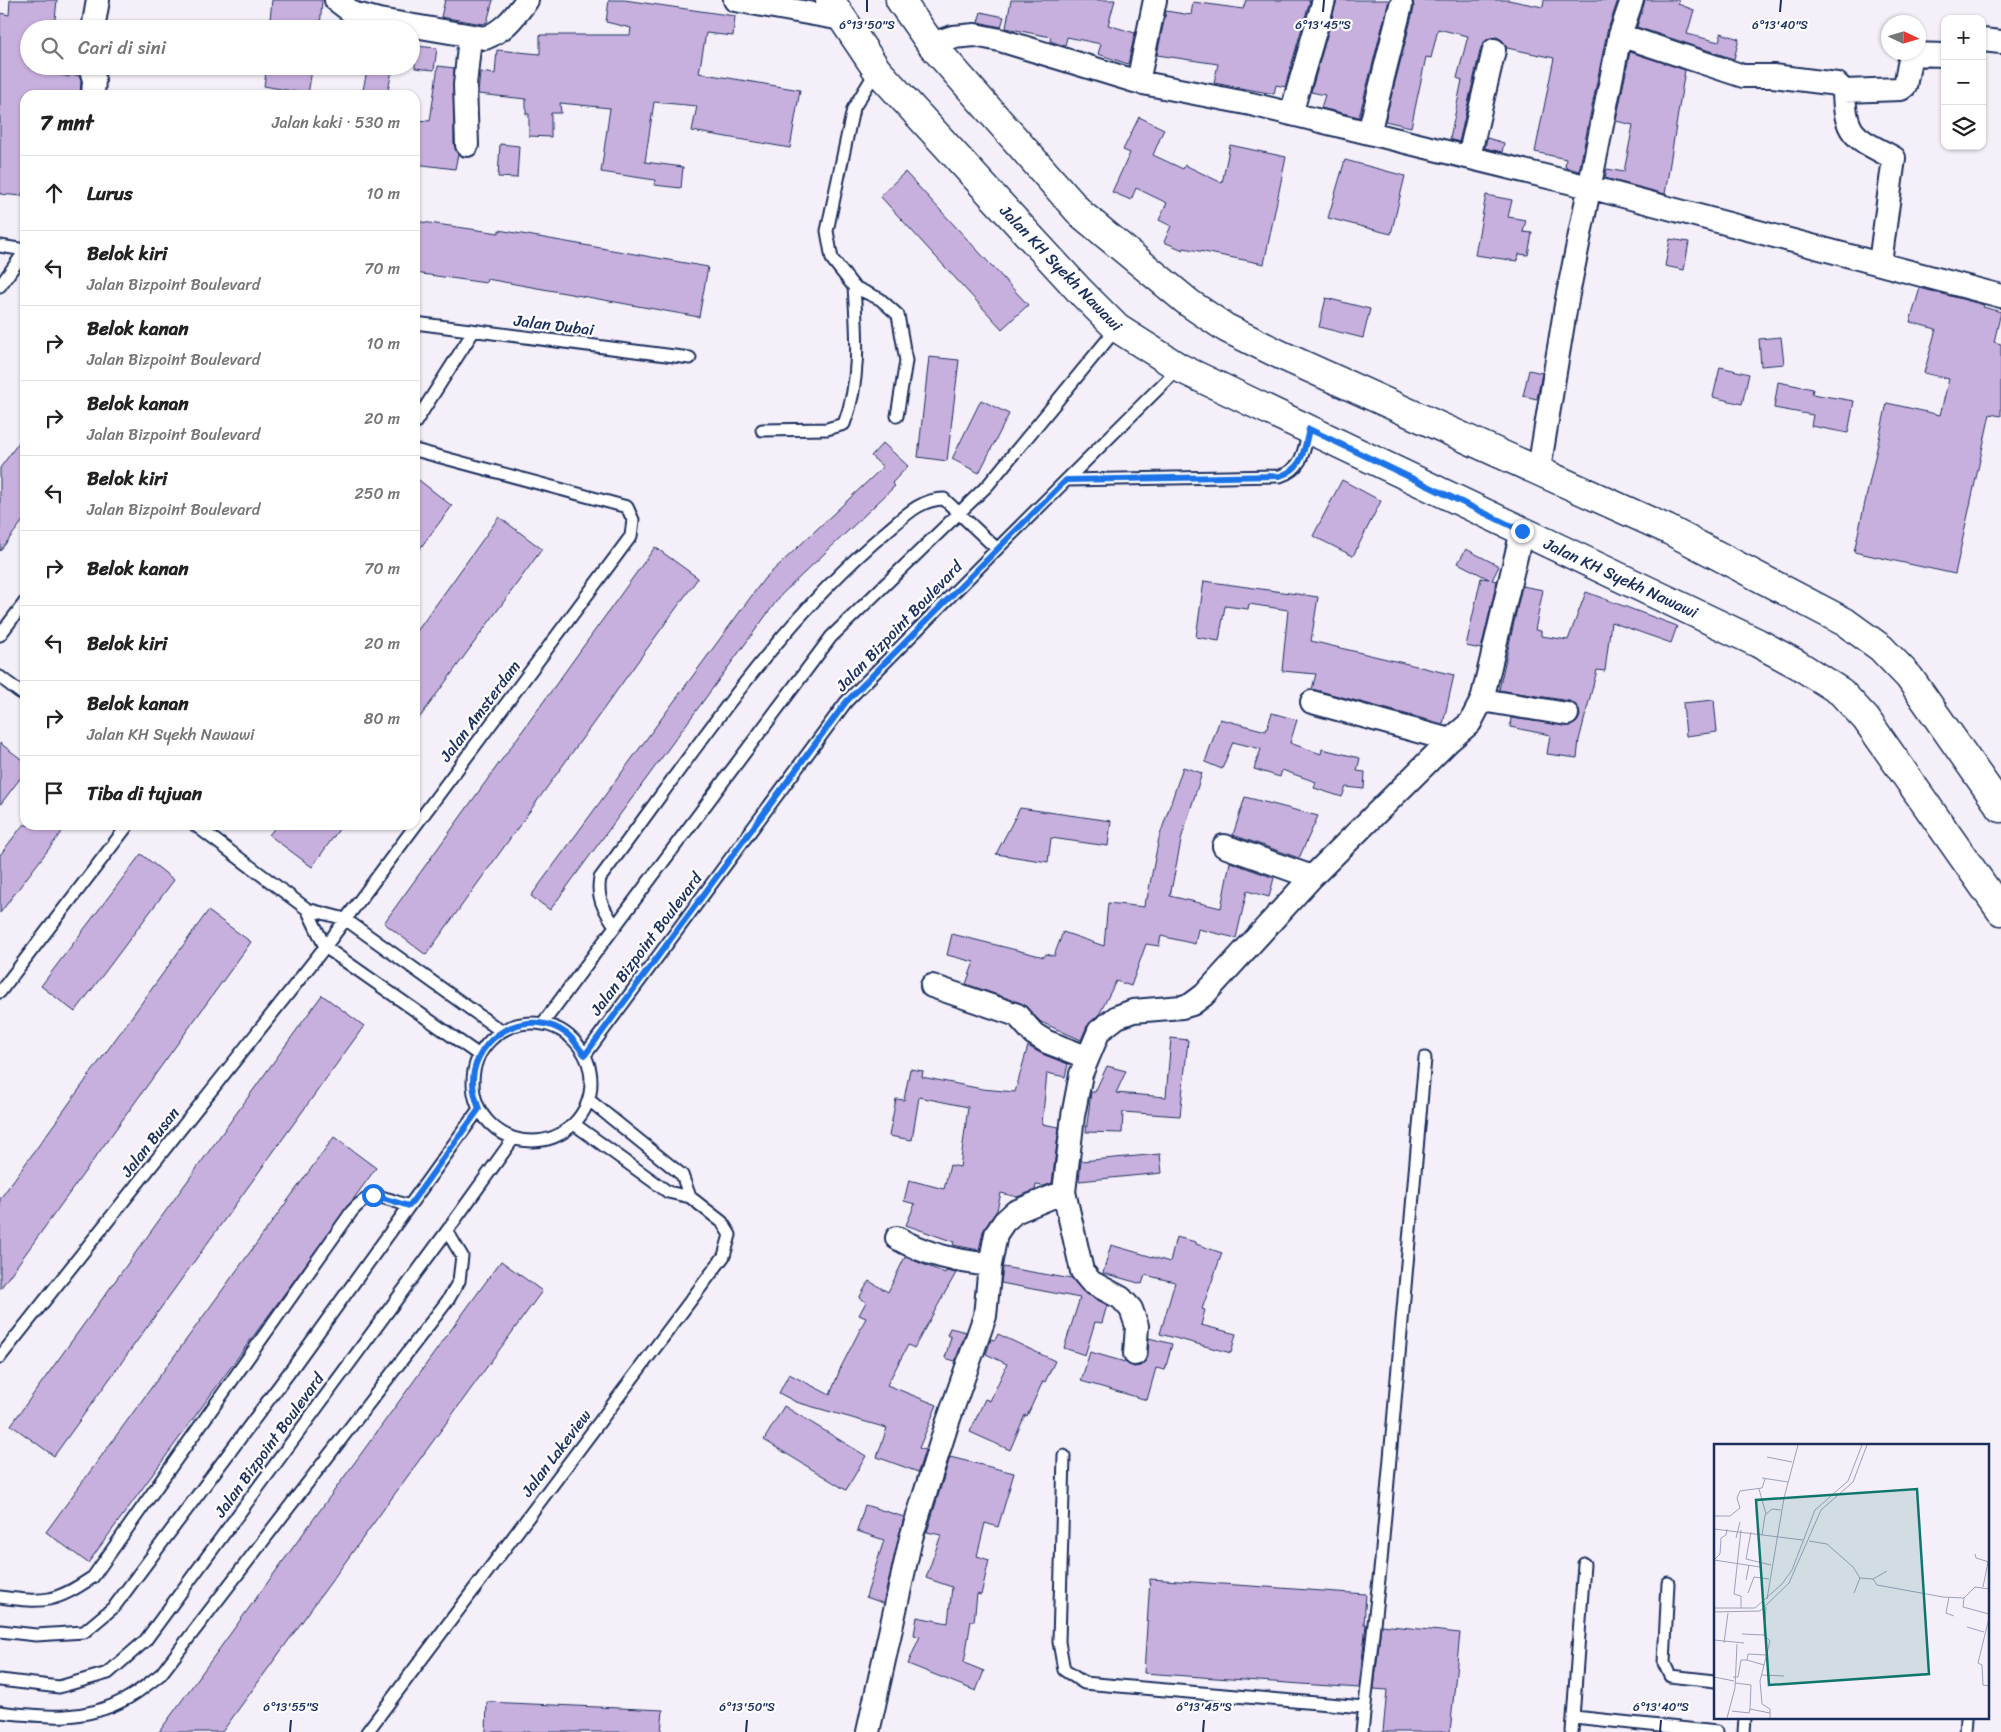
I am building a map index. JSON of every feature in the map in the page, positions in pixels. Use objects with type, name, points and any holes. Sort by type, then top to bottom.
[{"type":"main road","points":[[900,0],[931,44],[1082,214],[1189,304],[1226,328],[1281,355],[1667,529],[1845,622],[1881,648],[1909,677],[2001,808]]},
{"type":"main road","name":"Jalan KH Syekh Nawawi","points":[[836,10],[877,70],[1117,328],[1180,368],[1758,643],[1797,664],[1841,692],[1866,719],[2001,911]]},
{"type":"street","points":[[95,20],[98,0]]},
{"type":"street","points":[[336,0],[353,14],[379,20]]},
{"type":"street","points":[[420,28],[484,38],[498,33],[508,25],[527,0]]},
{"type":"street","points":[[735,0],[836,10]]},
{"type":"street","points":[[1138,82],[1155,0]]},
{"type":"street","points":[[1291,114],[1324,0]]},
{"type":"street","points":[[1539,470],[1567,299],[1589,187],[1620,35],[1632,0]]},
{"type":"street","points":[[1369,133],[1401,5]]},
{"type":"street","points":[[931,44],[954,37],[975,35],[1000,40],[1138,82],[1291,114],[1469,157],[2001,296]]},
{"type":"street","points":[[1620,35],[1744,76],[1821,80],[1837,84],[1844,91],[1844,110],[1851,132],[1856,138],[1894,158],[1880,263]]},
{"type":"street","points":[[467,145],[465,85],[470,37]]},
{"type":"street","points":[[1986,40],[2001,42]]},
{"type":"street","points":[[1469,157],[1494,50]]},
{"type":"street","points":[[1844,91],[1901,89],[1904,86],[1911,54],[1941,55]]},
{"type":"street","points":[[93,75],[93,90]]},
{"type":"street","points":[[1135,1354],[1137,1326],[1131,1309],[1122,1298],[1091,1282],[1082,1271],[1064,1192],[1073,1116],[1086,1057],[1099,1031],[1117,1017],[1133,1011],[1187,1005],[1204,994],[1312,877],[1450,740],[1470,723],[1482,700],[1522,531]]},
{"type":"street","points":[[1482,700],[1567,714]]},
{"type":"street","points":[[1312,702],[1450,740]]},
{"type":"street","points":[[1224,846],[1312,877]]},
{"type":"street","points":[[932,986],[1017,1015],[1034,1034],[1047,1042],[1086,1057]]},
{"type":"street","points":[[868,1732],[911,1538],[947,1424],[985,1316],[990,1266],[996,1234],[1004,1222],[1015,1212],[1064,1192]]},
{"type":"street","points":[[897,1238],[924,1251],[957,1261],[990,1266]]},
{"type":"lane","points":[[877,70],[854,109],[828,230],[832,258],[854,287],[880,299],[898,315],[906,361],[897,416]]},
{"type":"lane","points":[[0,246],[20,249]]},
{"type":"lane","points":[[0,286],[20,257]]},
{"type":"lane","points":[[762,430],[827,429],[844,424],[849,411],[858,348],[854,287]]},
{"type":"lane","name":"Jalan Dubai","points":[[420,324],[472,332],[690,358]]},
{"type":"lane","points":[[543,1023],[831,637],[988,485],[1117,328]]},
{"type":"lane","points":[[420,415],[472,332]]},
{"type":"lane","name":"Jalan Bizpoint Boulevard","points":[[585,1055],[846,702],[1180,368]]},
{"type":"lane","points":[[1066,480],[1280,476],[1291,473],[1298,467],[1309,429]]},
{"type":"lane","name":"Jalan Amsterdam","points":[[420,451],[614,502],[627,507],[633,520],[631,536],[420,819]]},
{"type":"lane","points":[[615,926],[600,902],[598,888],[600,878],[747,681],[807,608],[867,548],[920,504],[932,499],[944,499],[960,512],[997,549]]},
{"type":"lane","points":[[0,635],[20,609]]},
{"type":"lane","points":[[0,677],[20,692]]},
{"type":"lane","points":[[0,992],[124,830]]},
{"type":"lane","points":[[202,830],[307,909],[345,919],[501,1031]]},
{"type":"lane","name":"Jalan Amsterdam","points":[[325,946],[411,830]]},
{"type":"lane","points":[[307,909],[325,946],[479,1055]]},
{"type":"lane","name":"Jalan Busan","points":[[0,1357],[325,946]]},
{"type":"lane","points":[[543,1023],[568,1034],[585,1055],[591,1077],[588,1100],[583,1113],[574,1124],[556,1137],[535,1142],[513,1139],[493,1127],[479,1109],[473,1091],[473,1073],[479,1055],[488,1041],[501,1031],[521,1024],[543,1023]]},
{"type":"lane","points":[[1362,1732],[1380,1561],[1425,1058]]},
{"type":"lane","points":[[588,1100],[682,1175],[690,1198]]},
{"type":"lane","name":"Jalan Bizpoint Boulevard","points":[[0,1631],[36,1635],[84,1632],[114,1607],[291,1370],[479,1109]]},
{"type":"lane","points":[[574,1124],[668,1192],[690,1198]]},
{"type":"lane","name":"Jalan Bizpoint Boulevard","points":[[0,1680],[59,1687],[108,1673],[145,1641],[448,1231],[513,1139]]},
{"type":"lane","points":[[0,1597],[51,1600],[67,1594],[93,1576],[352,1211],[362,1200],[373,1195],[409,1206]]},
{"type":"lane","name":"Jalan Lakeview","points":[[367,1732],[724,1256],[730,1235],[722,1222],[690,1198]]},
{"type":"lane","points":[[0,1712],[57,1718],[95,1713],[126,1699],[161,1674],[448,1300],[459,1281],[462,1256],[448,1231]]},
{"type":"lane","points":[[1064,1456],[1059,1642],[1064,1670],[1084,1683],[1364,1707]]},
{"type":"lane","points":[[1572,1732],[1584,1564]]},
{"type":"lane","points":[[1668,1583],[1664,1663],[1670,1676],[1714,1681]]},
{"type":"lane","points":[[1574,1717],[1717,1732]]},
{"type":"building","points":[[10,0],[57,0],[55,20],[20,20],[20,75],[61,75],[69,77],[70,75],[74,75],[79,76],[81,81],[80,90],[20,90],[20,196],[0,194],[0,13],[9,15]]},
{"type":"building","points":[[272,0],[322,0],[321,20],[270,20]]},
{"type":"building","points":[[445,0],[493,0],[487,22],[483,24],[441,17]]},
{"type":"building","points":[[609,0],[624,0],[735,16],[733,36],[706,33],[699,73],[800,90],[790,148],[692,131],[697,106],[654,102],[645,162],[683,167],[681,188],[654,185],[655,180],[601,172],[610,108],[560,103],[561,113],[551,113],[551,137],[529,136],[529,114],[526,114],[526,99],[478,94],[480,72],[495,74],[497,50],[540,54],[540,35],[630,35],[631,28],[606,22]]},
{"type":"building","points":[[1011,0],[1115,0],[1108,25],[1135,33],[1128,64],[1098,54],[1101,44],[1067,37],[1065,46],[1050,41],[1051,37],[1006,28]]},
{"type":"building","points":[[1246,0],[1310,0],[1285,87],[1276,85],[1274,94],[1214,83],[1218,64],[1157,55],[1166,11],[1191,15],[1193,2],[1243,9]]},
{"type":"building","points":[[1337,0],[1389,0],[1359,117],[1321,108],[1325,95],[1311,92]]},
{"type":"building","points":[[1413,0],[1508,0],[1543,7],[1544,0],[1618,0],[1607,32],[1579,171],[1565,167],[1566,159],[1535,152],[1554,58],[1507,48],[1503,41],[1497,37],[1490,38],[1481,47],[1459,142],[1450,139],[1462,80],[1457,78],[1468,36],[1438,29],[1431,58],[1426,57],[1411,127],[1385,121],[1414,8]]},
{"type":"building","points":[[1645,0],[1679,0],[1678,4],[1694,10],[1687,34],[1719,42],[1721,33],[1739,39],[1734,59],[1637,27]]},
{"type":"building","points":[[981,12],[1004,17],[1001,27],[978,22]]},
{"type":"building","points":[[420,46],[437,48],[434,70],[420,69]]},
{"type":"building","points":[[1630,52],[1685,70],[1665,194],[1605,178],[1607,169],[1624,172],[1633,125],[1616,121]]},
{"type":"building","points":[[438,66],[454,68],[454,145],[458,154],[455,169],[420,165],[420,120],[430,121]]},
{"type":"building","points":[[266,75],[311,75],[309,90],[286,90],[264,86]]},
{"type":"building","points":[[366,75],[391,75],[388,90],[363,90]]},
{"type":"building","points":[[1139,117],[1164,129],[1153,155],[1183,169],[1185,165],[1222,183],[1230,145],[1286,157],[1264,264],[1184,248],[1183,250],[1164,242],[1171,226],[1159,220],[1167,203],[1136,188],[1131,200],[1112,192],[1130,153],[1123,150]]},
{"type":"building","points":[[1487,138],[1504,143],[1502,152],[1485,148]]},
{"type":"building","points":[[500,144],[519,146],[517,178],[498,177]]},
{"type":"building","points":[[1345,160],[1405,176],[1391,234],[1328,218]]},
{"type":"building","points":[[905,172],[1028,305],[1002,329],[880,196]]},
{"type":"building","points":[[1486,195],[1512,200],[1508,217],[1526,220],[1523,232],[1532,233],[1528,255],[1519,254],[1517,261],[1475,255]]},
{"type":"building","points":[[420,222],[499,233],[499,230],[708,267],[699,317],[487,279],[486,283],[420,274]]},
{"type":"building","points":[[1670,239],[1689,242],[1684,270],[1665,266]]},
{"type":"building","points":[[1920,288],[1984,305],[1983,307],[2001,312],[1994,342],[2001,344],[2001,416],[1990,414],[1955,574],[1854,552],[1887,403],[1940,415],[1949,379],[1924,373],[1936,329],[1910,322]]},
{"type":"building","points":[[1326,298],[1370,309],[1363,338],[1319,327]]},
{"type":"building","points":[[1781,337],[1784,364],[1761,366],[1759,339]]},
{"type":"building","points":[[929,357],[959,360],[947,461],[918,457]]},
{"type":"building","points":[[1720,367],[1749,374],[1742,404],[1713,397]]},
{"type":"building","points":[[1529,370],[1542,373],[1537,399],[1523,396]]},
{"type":"building","points":[[1778,382],[1813,389],[1812,394],[1854,401],[1848,433],[1811,426],[1813,415],[1774,408]]},
{"type":"building","points":[[981,400],[1009,414],[979,473],[952,459]]},
{"type":"building","points":[[20,441],[20,525],[0,551],[0,468]]},
{"type":"building","points":[[883,443],[908,466],[892,483],[895,486],[781,595],[550,910],[531,896],[764,579],[883,467],[871,456]]},
{"type":"building","points":[[1342,480],[1381,501],[1353,556],[1313,536]]},
{"type":"building","points":[[420,481],[452,506],[420,548]]},
{"type":"building","points":[[499,517],[542,549],[420,717],[420,627]]},
{"type":"building","points":[[655,547],[698,578],[426,955],[384,923]]},
{"type":"building","points":[[1466,549],[1499,566],[1492,580],[1497,581],[1481,649],[1466,646],[1481,578],[1489,579],[1458,563]]},
{"type":"building","points":[[1204,581],[1318,597],[1311,641],[1454,675],[1443,724],[1312,689],[1316,674],[1282,671],[1288,610],[1249,604],[1248,609],[1225,606],[1219,641],[1196,637]]},
{"type":"building","points":[[1522,586],[1543,590],[1535,630],[1541,631],[1541,636],[1568,640],[1586,592],[1677,626],[1671,643],[1611,622],[1605,671],[1597,670],[1579,740],[1577,758],[1547,754],[1550,735],[1510,727],[1511,718],[1571,726],[1577,722],[1580,716],[1579,709],[1570,701],[1499,690]]},
{"type":"building","points":[[1714,700],[1717,732],[1686,736],[1683,703]]},
{"type":"building","points":[[1272,713],[1297,720],[1290,743],[1321,754],[1322,749],[1360,758],[1357,771],[1365,772],[1364,789],[1346,787],[1342,797],[1314,788],[1316,782],[1282,770],[1280,777],[1254,769],[1261,749],[1233,742],[1222,769],[1205,762],[1220,719],[1266,731]]},
{"type":"building","points":[[0,743],[20,758],[20,779],[0,805]]},
{"type":"building","points":[[1183,767],[1202,773],[1182,836],[1170,896],[1221,908],[1230,862],[1274,878],[1269,897],[1247,891],[1236,938],[1198,929],[1195,944],[1161,936],[1159,946],[1146,944],[1131,986],[1116,981],[1100,1013],[1087,1026],[1081,1040],[1041,1022],[1021,1003],[966,984],[974,962],[947,955],[952,934],[1044,957],[1046,954],[1054,956],[1063,932],[1104,946],[1108,903],[1144,907],[1159,838]]},
{"type":"building","points":[[1245,797],[1318,816],[1299,858],[1233,835]]},
{"type":"building","points":[[1020,808],[1111,821],[1108,846],[1051,838],[1048,862],[996,854]]},
{"type":"building","points":[[20,829],[63,830],[0,913],[0,855]]},
{"type":"building","points":[[273,830],[338,830],[312,867],[269,835]]},
{"type":"building","points":[[141,854],[174,880],[75,1012],[41,986]]},
{"type":"building","points":[[208,911],[251,942],[0,1289],[0,1199]]},
{"type":"building","points":[[322,995],[364,1026],[54,1456],[11,1425]]},
{"type":"building","points":[[1171,1038],[1188,1040],[1180,1116],[1123,1112],[1122,1133],[1086,1132],[1091,1092],[1095,1092],[1107,1066],[1126,1071],[1116,1093],[1166,1097]]},
{"type":"building","points":[[1028,1046],[1042,1054],[1068,1064],[1065,1077],[1047,1073],[1042,1124],[1059,1127],[1052,1183],[1044,1186],[1036,1185],[1035,1190],[1017,1197],[1001,1193],[997,1210],[983,1231],[979,1250],[953,1245],[954,1242],[906,1225],[915,1204],[904,1201],[909,1180],[944,1189],[950,1165],[960,1167],[968,1107],[919,1097],[912,1140],[889,1136],[896,1099],[904,1100],[910,1069],[923,1071],[922,1077],[982,1089],[1015,1092]]},
{"type":"building","points":[[334,1137],[376,1168],[88,1563],[46,1532]]},
{"type":"building","points":[[1160,1154],[1162,1173],[1079,1181],[1081,1161]]},
{"type":"building","points":[[1176,1237],[1196,1242],[1196,1244],[1222,1253],[1202,1309],[1205,1310],[1201,1325],[1236,1334],[1231,1353],[1160,1334],[1175,1282],[1145,1275],[1142,1284],[1103,1273],[1111,1245],[1170,1262]]},
{"type":"building","points":[[905,1257],[945,1273],[946,1271],[956,1273],[914,1348],[908,1345],[887,1385],[937,1405],[919,1448],[925,1450],[918,1472],[877,1457],[887,1428],[796,1402],[779,1393],[789,1374],[830,1395],[841,1367],[866,1318],[859,1315],[866,1302],[859,1298],[869,1281],[888,1292]]},
{"type":"building","points":[[501,1261],[542,1291],[222,1732],[159,1732]]},
{"type":"building","points":[[1003,1267],[1072,1279],[1085,1293],[1107,1305],[1102,1323],[1095,1322],[1085,1355],[1064,1348],[1080,1298],[1001,1283]]},
{"type":"building","points":[[950,1328],[966,1332],[955,1361],[945,1358],[951,1337],[947,1335]]},
{"type":"building","points":[[998,1334],[1055,1361],[1045,1382],[1043,1381],[1027,1416],[1025,1415],[1010,1450],[970,1432],[985,1399],[990,1401],[1007,1364],[986,1354],[991,1339],[995,1340]]},
{"type":"building","points":[[1149,1338],[1172,1344],[1165,1370],[1156,1368],[1147,1400],[1081,1381],[1090,1352],[1125,1362],[1134,1367],[1140,1366],[1146,1362]]},
{"type":"building","points":[[784,1406],[866,1456],[846,1490],[764,1440]]},
{"type":"building","points":[[950,1457],[1014,1473],[998,1527],[985,1523],[977,1556],[989,1560],[981,1595],[977,1594],[974,1621],[971,1621],[964,1663],[984,1671],[976,1691],[908,1664],[920,1636],[914,1635],[917,1617],[948,1623],[952,1587],[926,1578],[941,1535],[927,1532]]},
{"type":"building","points":[[865,1505],[904,1517],[883,1603],[866,1597],[884,1540],[857,1531]]},
{"type":"building","points":[[1150,1579],[1366,1594],[1364,1624],[1366,1624],[1359,1688],[1144,1673]]},
{"type":"building","points":[[1381,1625],[1460,1633],[1450,1732],[1383,1732],[1387,1690],[1374,1689]]},
{"type":"building","points":[[487,1702],[663,1710],[661,1732],[486,1732]]},
{"type":"route","points":[[373,1195],[409,1206],[479,1109],[473,1091],[473,1073],[479,1055],[488,1041],[501,1031],[521,1024],[543,1023],[568,1034],[585,1055],[846,702],[1066,480],[1280,476],[1291,473],[1298,467],[1309,429],[1522,531]]}]
